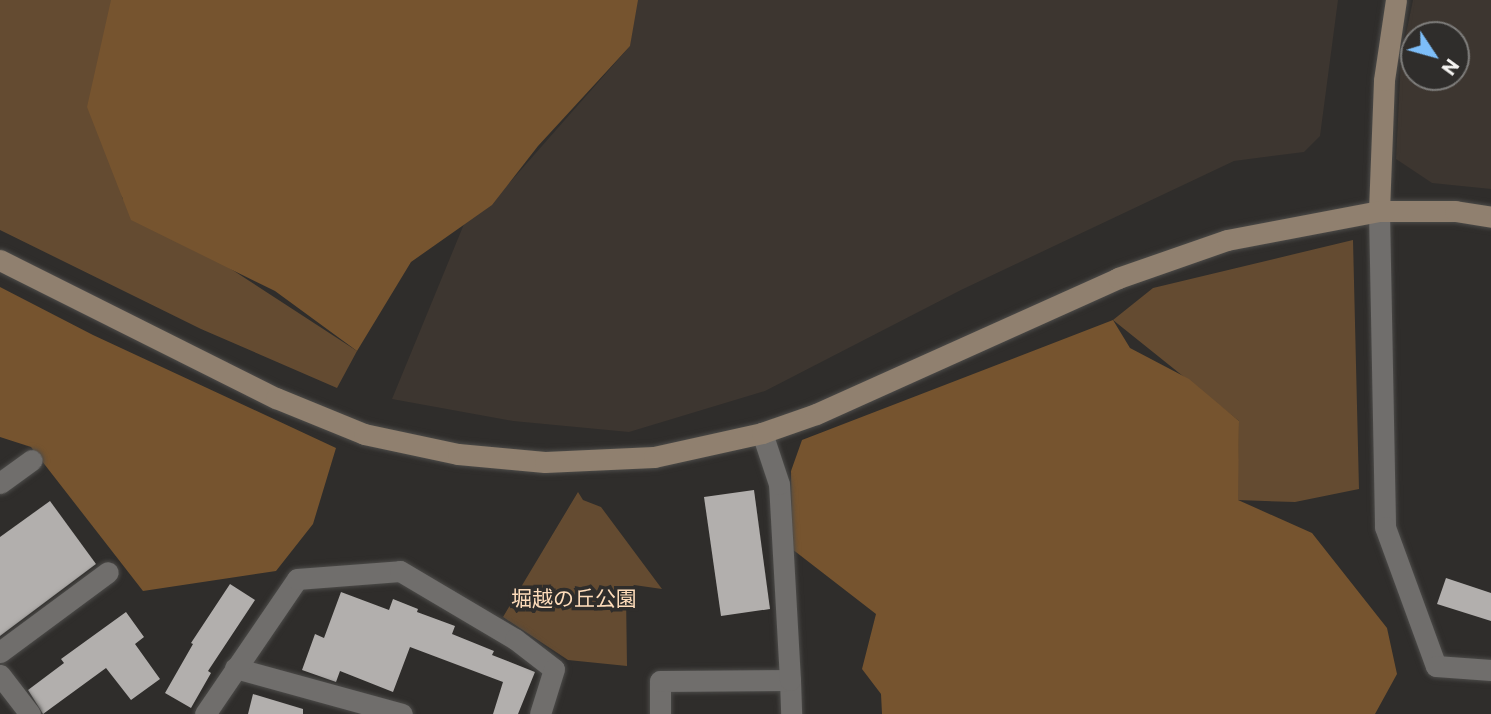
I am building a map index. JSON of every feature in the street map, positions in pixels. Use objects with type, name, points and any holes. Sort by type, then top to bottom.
[{"type":"street","points":[[1396,0],[1384,80],[1379,211],[1385,527],[1436,666],[1491,670]]},
{"type":"street","points":[[0,260],[276,398],[364,435],[458,454],[545,462],[654,457],[762,433],[816,414],[1118,278],[1227,240],[1379,211],[1455,211],[1491,217]]},
{"type":"street","points":[[762,433],[779,484],[790,714]]},
{"type":"street","points":[[0,483],[32,460]]},
{"type":"street","points":[[205,714],[297,579],[400,571],[515,639],[554,669],[540,714]]},
{"type":"street","points":[[0,652],[108,572]]},
{"type":"street","points":[[235,668],[402,714]]},
{"type":"street","points":[[0,675],[30,714]]},
{"type":"street","points":[[660,714],[660,681],[789,680]]},
{"type":"shaded area","points":[[111,0],[638,0],[630,46],[538,146],[492,205],[411,262],[357,351],[275,291],[131,220],[87,107]]},
{"type":"shaded area","points":[[634,0],[1338,0],[1320,136],[1304,152],[1234,161],[961,290],[765,391],[629,432],[513,421],[392,399],[464,224],[512,180],[630,46]]},
{"type":"shaded area","points":[[1413,0],[1491,0],[1491,189],[1432,183],[1396,159],[1400,78],[1400,91],[1470,91],[1470,21],[1409,21]]},
{"type":"shaded area","points":[[0,287],[93,335],[336,448],[313,524],[276,571],[143,591],[31,447],[0,437]]},
{"type":"shaded area","points":[[1113,320],[1130,348],[1189,379],[1239,421],[1238,500],[1312,533],[1387,628],[1397,674],[1375,714],[882,714],[881,694],[862,669],[876,614],[792,549],[791,471],[802,440]]},
{"type":"green space","points":[[0,0],[113,0],[122,198],[357,351],[337,388],[201,329],[0,230]]},
{"type":"green space","points":[[1353,240],[1359,489],[1295,502],[1237,500],[1239,421],[1113,320],[1153,288]]},
{"type":"green space","name":"堀越の丘公園","points":[[578,492],[583,500],[601,507],[662,589],[634,585],[626,594],[627,666],[568,660],[503,617]]},
{"type":"building","points":[[754,490],[770,609],[721,616],[704,497]]},
{"type":"building","points":[[50,501],[96,564],[0,636],[0,537]]},
{"type":"building","points":[[1446,578],[1491,593],[1491,621],[1437,604]]},
{"type":"building","points":[[230,584],[255,600],[208,671],[211,673],[191,708],[165,693],[193,644],[191,643]]},
{"type":"building","points":[[341,592],[389,610],[393,599],[418,609],[417,612],[455,626],[452,634],[494,651],[492,655],[535,672],[518,714],[493,714],[503,682],[410,647],[393,692],[340,671],[336,682],[302,670],[315,634],[324,638]]},
{"type":"building","points":[[126,612],[144,637],[135,644],[160,679],[131,700],[106,668],[43,714],[28,690],[64,663],[61,659]]},
{"type":"building","points":[[253,694],[303,709],[303,714],[248,714]]}]
